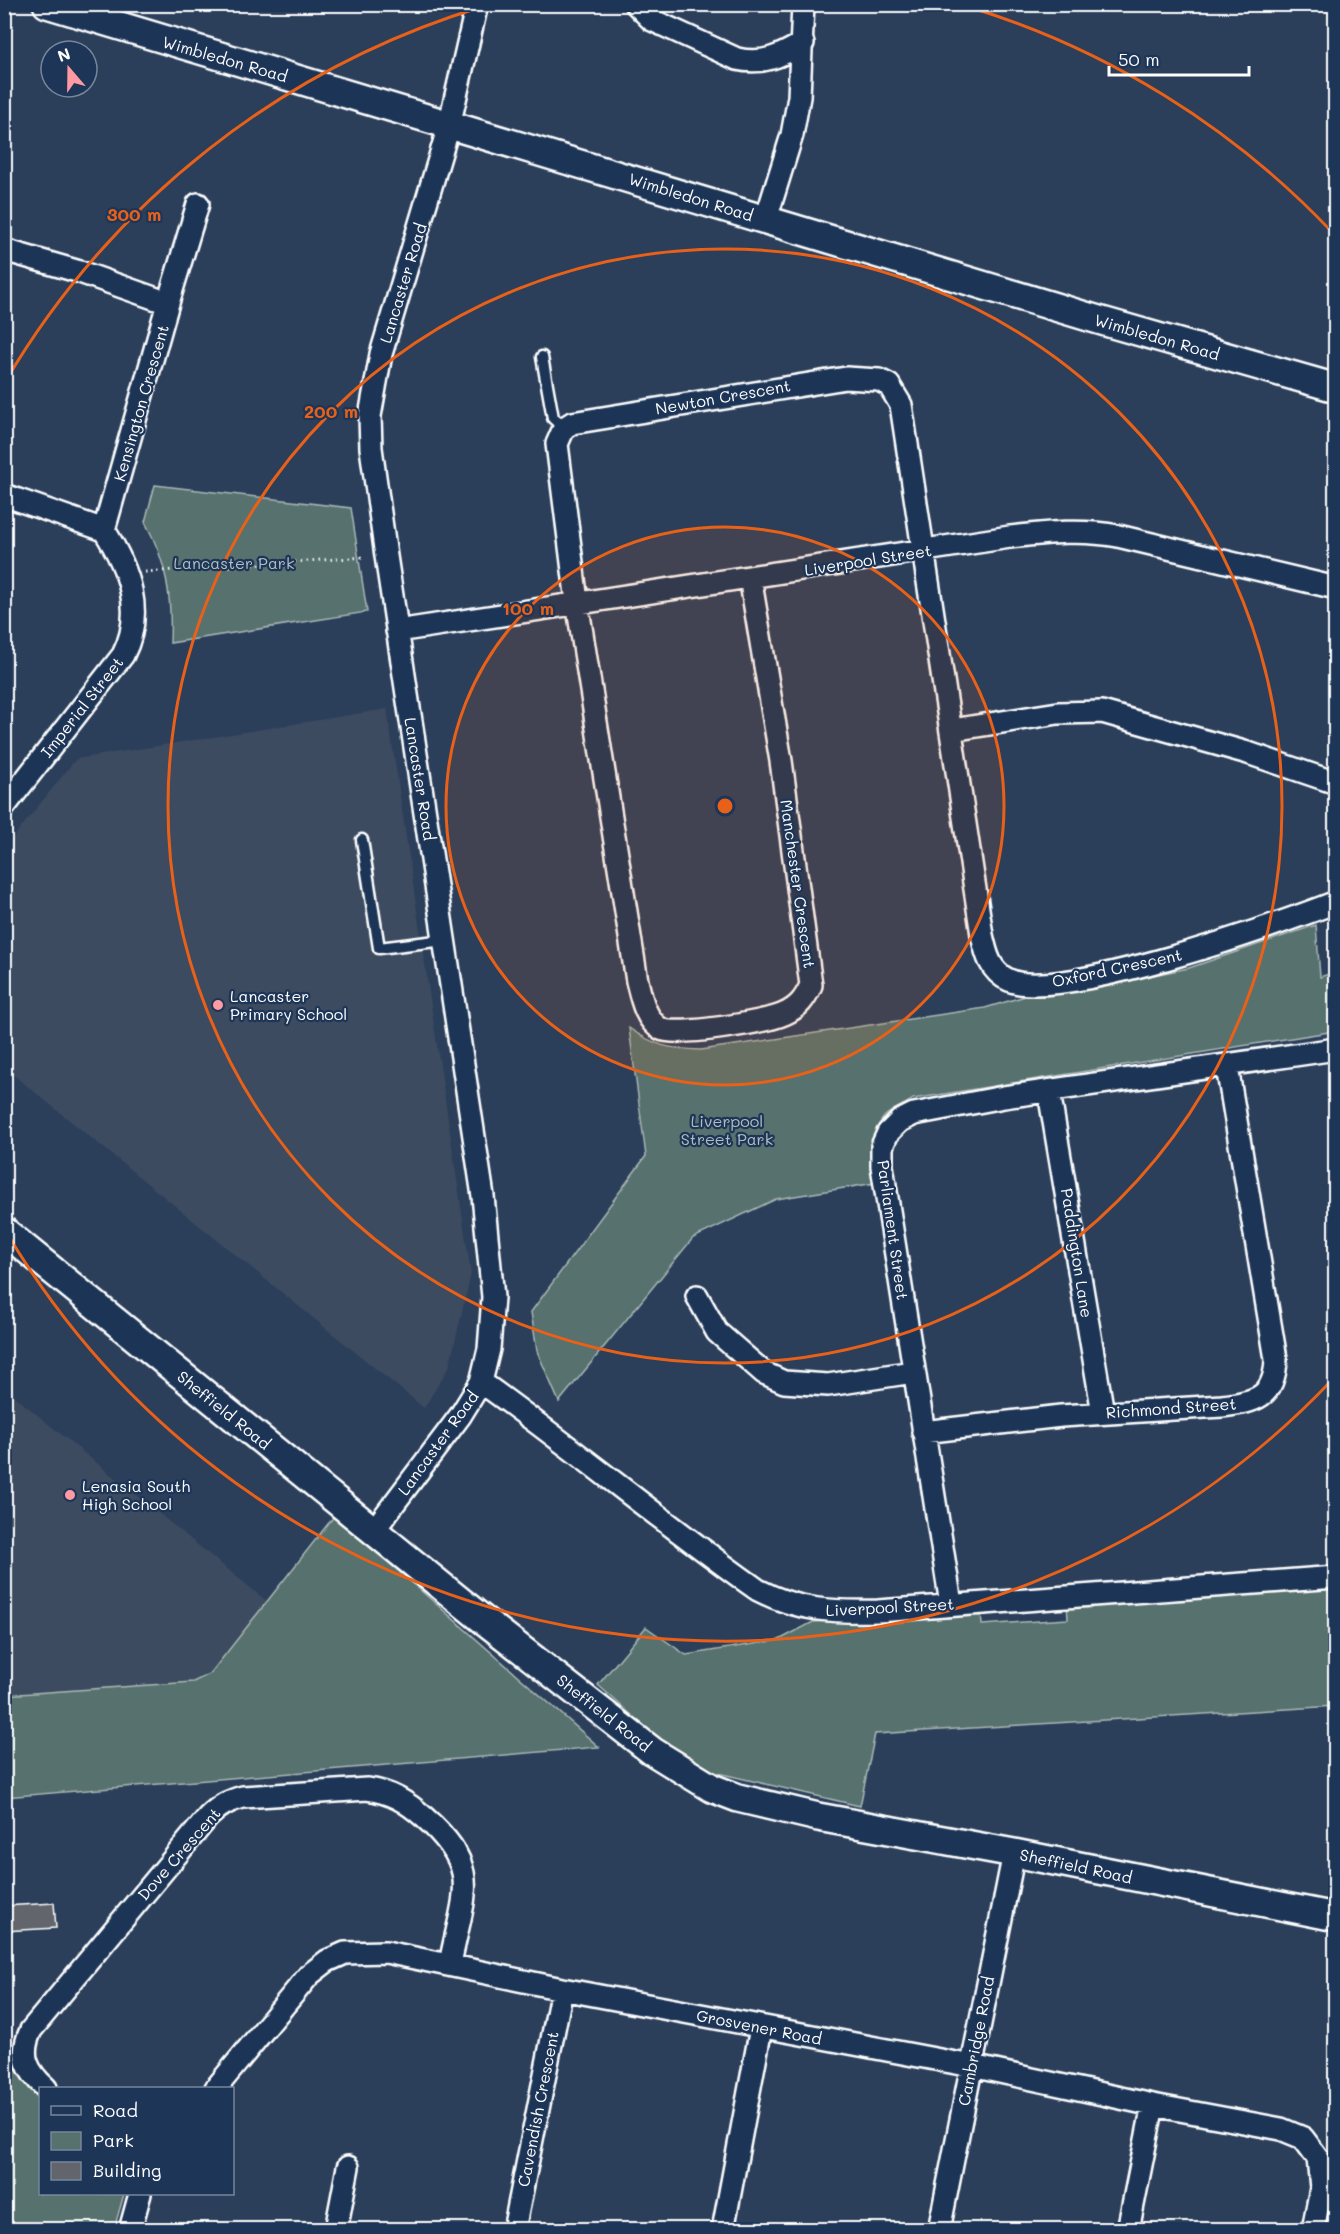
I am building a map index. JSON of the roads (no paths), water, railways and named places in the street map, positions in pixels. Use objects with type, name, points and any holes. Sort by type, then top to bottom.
[{"type":"street","name":"Wimbledon Road","points":[[47,4],[449,126],[1335,388]]},
{"type":"street","name":"Lancaster Road","points":[[374,1530],[460,1416],[481,1382],[492,1325],[492,1273],[386,556],[371,448],[370,416],[381,354],[449,126],[477,4]]},
{"type":"street","points":[[636,4],[652,20],[737,59],[750,62],[780,56],[803,43]]},
{"type":"street","points":[[766,219],[792,135],[799,98],[803,4]]},
{"type":"street","points":[[168,303],[198,204]]},
{"type":"street","name":"Kensington Crescent","points":[[4,250],[80,272],[168,303],[104,530]]},
{"type":"street","name":"Newton Crescent","points":[[564,428],[572,423],[760,390],[846,378],[879,380],[889,385],[901,405],[921,552]]},
{"type":"street","points":[[564,428],[557,444],[577,602]]},
{"type":"street","points":[[4,495],[104,530]]},
{"type":"street","name":"Imperial Street","points":[[4,807],[123,656],[132,638],[134,606],[126,573],[104,530]]},
{"type":"street","name":"Liverpool Street","points":[[397,631],[1010,537],[1091,531],[1335,588]]},
{"type":"street","name":"Oxford Crescent","points":[[921,552],[952,730],[986,950],[998,974],[1009,981],[1040,984],[1149,963],[1235,937],[1335,902]]},
{"type":"street","name":"Manchester Crescent","points":[[577,602],[641,998],[645,1010],[660,1028],[671,1032],[690,1031],[774,1018],[798,1006],[806,997],[811,985],[778,741],[750,578]]},
{"type":"street","points":[[952,730],[1058,712],[1102,712],[1248,753],[1335,783]]},
{"type":"street","name":"Parliament Street","points":[[951,1604],[882,1166],[882,1146],[888,1132],[900,1121],[914,1114],[1004,1097],[1227,1067],[1335,1049]]},
{"type":"street","name":"Richmond Street","points":[[923,1432],[1102,1413],[1246,1403],[1263,1395],[1274,1376],[1276,1359],[1227,1067]]},
{"type":"street","name":"Paddington Lane","points":[[1049,1092],[1102,1413]]},
{"type":"street","name":"Sheffield Road","points":[[4,1231],[651,1752],[712,1788],[738,1798],[818,1817],[1014,1853],[1335,1917]]},
{"type":"street","points":[[698,1296],[717,1332],[764,1373],[784,1382],[828,1384],[913,1372]]},
{"type":"street","name":"Liverpool Street","points":[[481,1382],[542,1425],[647,1510],[758,1590],[778,1601],[807,1609],[842,1611],[1335,1577]]},
{"type":"street","name":"Dove Crescent","points":[[45,2087],[35,2078],[26,2059],[24,2044],[31,2030],[208,1817],[219,1806],[231,1800],[243,1797],[367,1789],[384,1791],[410,1805],[447,1837],[456,1850],[464,1870],[465,1884],[450,1964]]},
{"type":"street","name":"Cambridge Road","points":[[939,2229],[1014,1853]]},
{"type":"street","name":"Grosvener Road","points":[[217,2087],[309,1975],[327,1961],[345,1953],[386,1952],[562,1989],[972,2066],[1153,2105],[1281,2129],[1303,2138],[1318,2158],[1321,2188],[1313,2229]]},
{"type":"street","name":"Cavendish Crescent","points":[[514,2229],[562,1989]]},
{"type":"street","points":[[723,2229],[761,2028]]},
{"type":"street","points":[[1128,2229],[1153,2105]]},
{"type":"street","points":[[336,2229],[348,2166]]},
{"type":"street","points":[[130,2229],[139,2195]]},
{"type":"lane","points":[[542,357],[554,418],[564,428]]},
{"type":"lane","points":[[362,840],[379,948],[444,940]]},
{"type":"place","name":"Lancaster Primary School","points":[[218,1005]]},
{"type":"place","name":"Lenasia South High School","points":[[70,1495]]},
{"type":"park label","name":"Lancaster Park","points":[[234,563]]},
{"type":"park label","name":"Liverpool Street Park","points":[[727,1130]]}]
